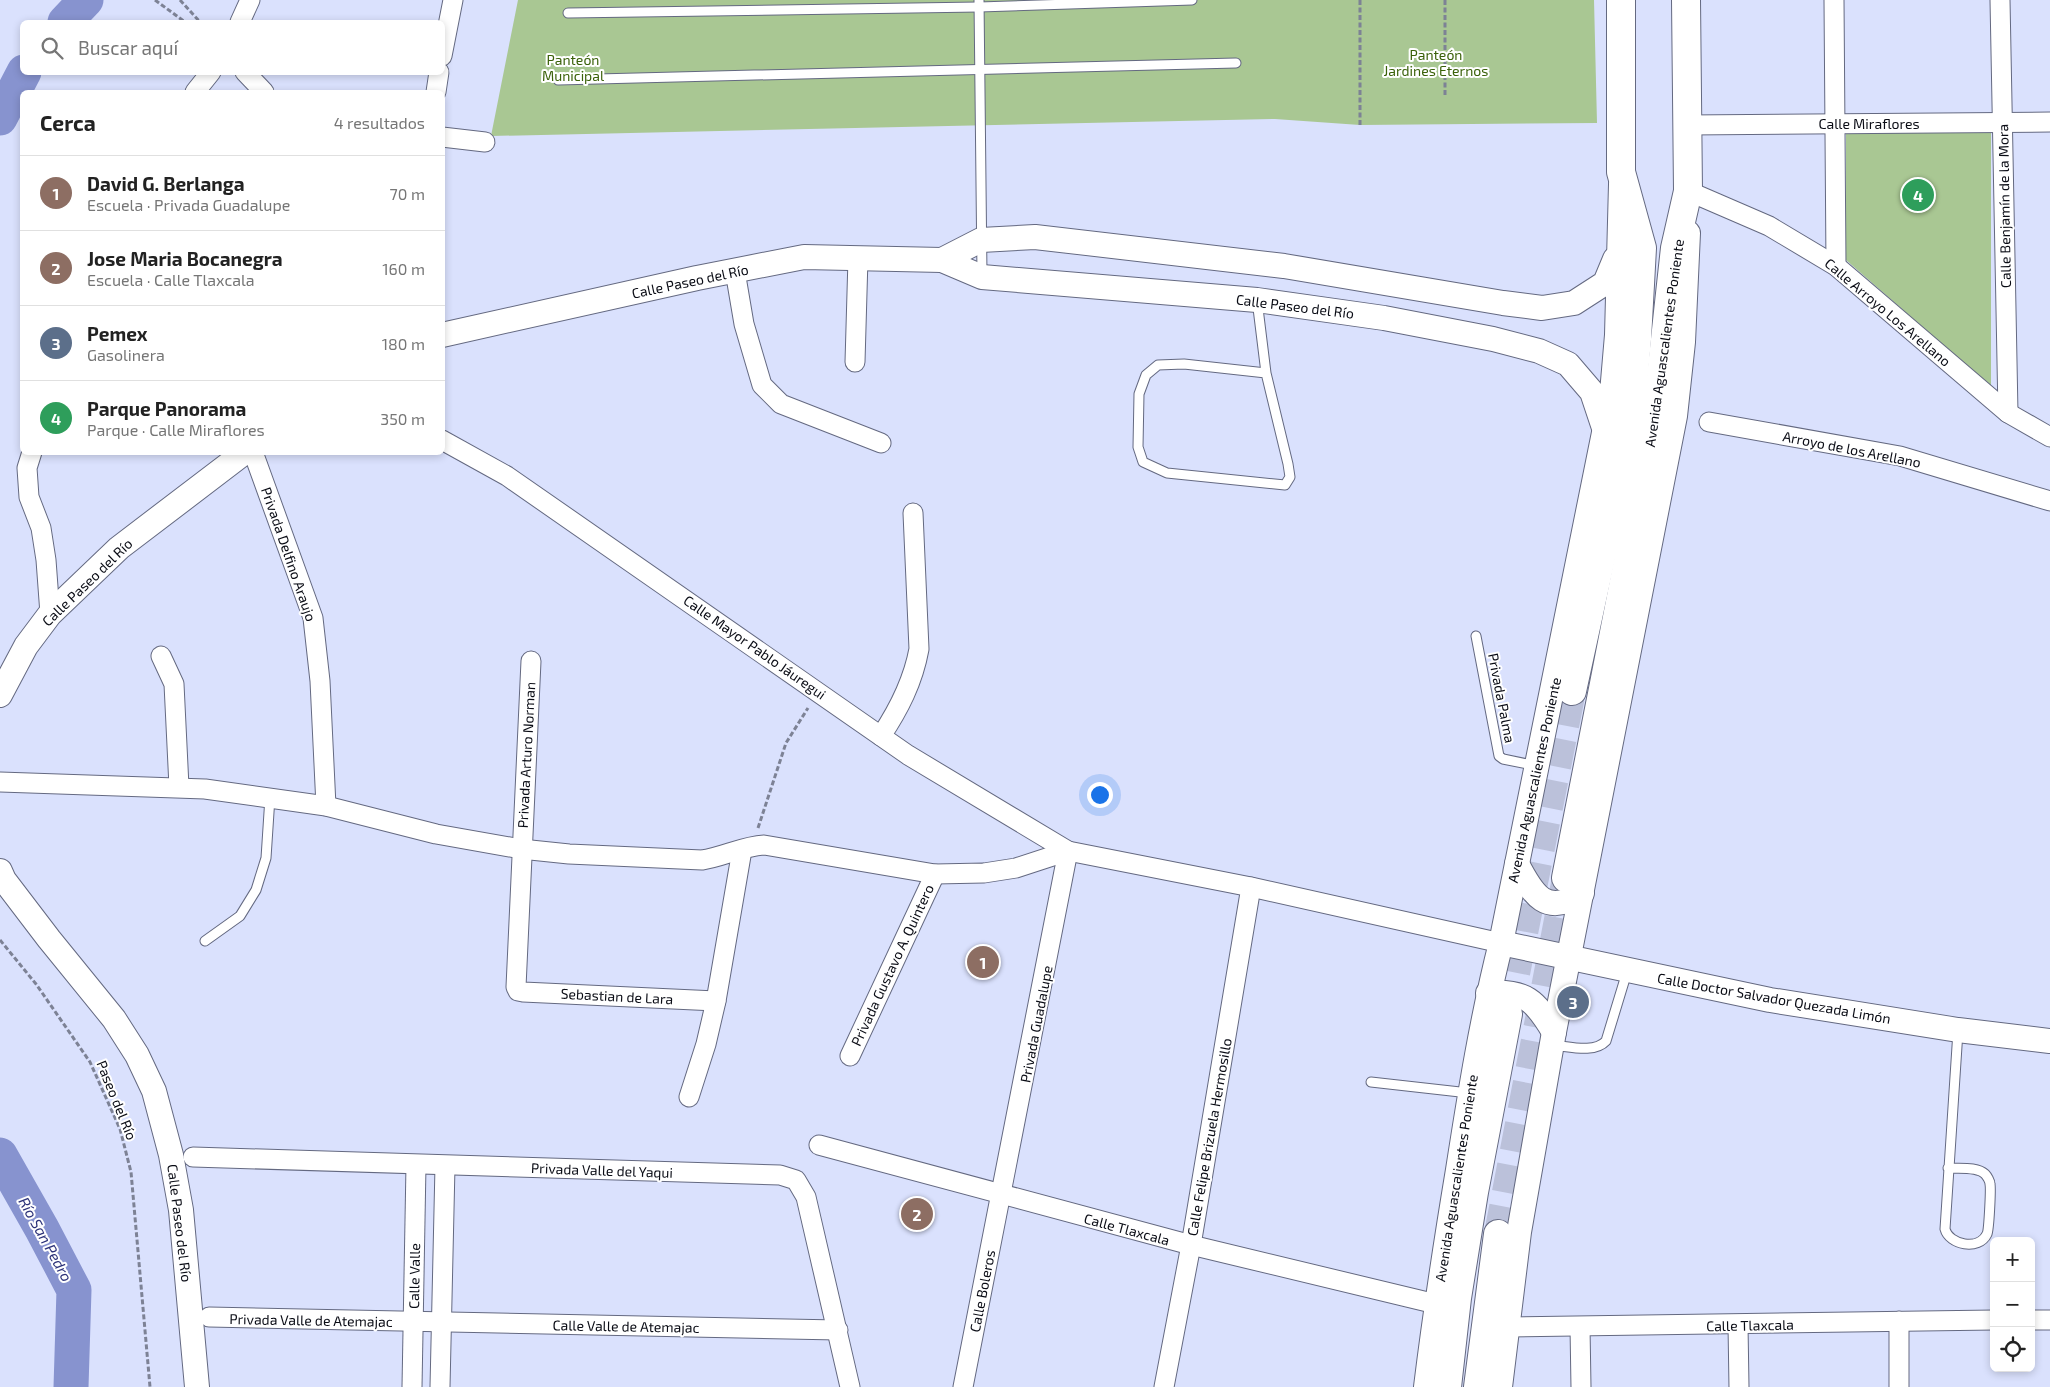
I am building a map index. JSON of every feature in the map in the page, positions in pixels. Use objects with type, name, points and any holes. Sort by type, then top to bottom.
[{"type":"main road","name":"Avenida Aguascalientes Poniente","points":[[1572,691],[1626,443],[1641,295],[1642,248],[1621,172],[1621,0]]},
{"type":"main road","name":"Avenida Aguascalientes Poniente","points":[[1574,886],[1657,413],[1675,248],[1688,191],[1686,0]]},
{"type":"main road","name":"Avenida Aguascalientes Poniente","points":[[1447,1387],[1457,1298],[1474,1192],[1508,1014]]},
{"type":"main road","points":[[1478,1387],[1498,1234]]},
{"type":"street","points":[[241,20],[250,0]]},
{"type":"street","points":[[445,41],[453,0]]},
{"type":"street","points":[[1834,0],[1836,266]]},
{"type":"street","name":"Calle Benjamín de la Mora","points":[[2000,0],[2008,413]]},
{"type":"street","points":[[197,90],[209,75]]},
{"type":"street","points":[[248,75],[262,90]]},
{"type":"street","points":[[436,90],[439,75]]},
{"type":"street","name":"Calle Miraflores","points":[[1688,124],[2050,122]]},
{"type":"street","points":[[445,138],[485,142]]},
{"type":"street","name":"Avenida Aguascalientes Poniente","points":[[1426,1387],[1436,1304],[1488,992],[1501,943],[1612,392],[1616,335],[1621,172]]},
{"type":"street","name":"Calle Arroyo Los Arellano","points":[[1688,191],[1769,226],[1836,266],[2008,413],[2050,437]]},
{"type":"street","name":"Calle Paseo del Río","points":[[942,260],[980,240],[1035,237],[1265,264],[1542,308],[1574,303],[1605,283],[1618,252]]},
{"type":"street","name":"Calle Paseo del Río","points":[[445,334],[804,257],[942,260],[982,277],[1257,300],[1384,318],[1492,339],[1539,351],[1568,364],[1592,392],[1604,431]]},
{"type":"street","points":[[855,362],[858,258]]},
{"type":"street","points":[[735,271],[744,324],[762,385],[781,404],[881,443]]},
{"type":"street","name":"Arroyo de los Arellano","points":[[1710,422],[1900,456],[2050,501]]},
{"type":"street","name":"Calle Mayor Pablo Jáuregui","points":[[445,442],[508,476],[908,755],[1068,851]]},
{"type":"street","points":[[31,455],[27,468],[29,497],[41,528],[46,560],[50,614]]},
{"type":"street","name":"Calle Paseo del Río","points":[[0,695],[26,646],[50,614],[118,548],[241,455]]},
{"type":"street","name":"Privada Delfino Araujo","points":[[254,455],[313,618],[320,681],[326,806]]},
{"type":"street","points":[[881,736],[899,709],[915,670],[919,649],[913,513]]},
{"type":"street","points":[[161,656],[174,684],[179,787]]},
{"type":"street","name":"Privada Arturo Norman","points":[[518,991],[516,987],[521,849],[531,661]]},
{"type":"street","points":[[0,782],[179,787],[270,797],[326,806],[436,834],[521,849],[569,854],[702,860],[764,844],[935,874],[984,873],[1016,868],[1068,851],[1251,887],[1501,943]]},
{"type":"street","points":[[689,1097],[706,1044],[747,848]]},
{"type":"street","name":"Privada Guadalupe","points":[[1001,1196],[1068,851]]},
{"type":"street","points":[[1517,864],[1528,886],[1537,898],[1542,900],[1556,904],[1565,903],[1574,886]]},
{"type":"street","name":"Calle Paseo del Río","points":[[0,871],[4,880],[49,939],[114,1019],[137,1055],[154,1092],[171,1155],[181,1210],[197,1387]]},
{"type":"street","name":"Privada Gustavo A. Quintero","points":[[850,1056],[935,874]]},
{"type":"street","name":"Avenida Aguascalientes Poniente","points":[[1500,1387],[1519,1232],[1568,958],[1574,886]]},
{"type":"street","name":"Calle Felipe Brizuela Hermosillo","points":[[1164,1387],[1191,1245],[1251,887]]},
{"type":"street","name":"Calle Doctor Salvador Quezada Limón","points":[[1501,943],[1770,1000],[1958,1030],[2050,1041]]},
{"type":"street","name":"Sebastian de Lara","points":[[518,991],[716,1001]]},
{"type":"street","points":[[1488,992],[1507,992],[1523,995],[1543,1013],[1553,1038]]},
{"type":"street","name":"Calle Tlaxcala","points":[[819,1146],[1001,1196],[1191,1245],[1436,1304]]},
{"type":"street","name":"Privada Valle del Yaqui","points":[[193,1157],[780,1175],[796,1180],[806,1196],[850,1387]]},
{"type":"street","name":"Calle Valle","points":[[412,1387],[416,1164]]},
{"type":"street","name":"Calle Valle","points":[[440,1387],[445,1166]]},
{"type":"street","name":"Calle Boleros","points":[[963,1387],[1001,1196]]},
{"type":"street","name":"Privada Valle de Atemajac","points":[[209,1318],[413,1322]]},
{"type":"street","name":"Calle Tlaxcala","points":[[1506,1327],[1990,1320]]},
{"type":"street","points":[[2035,1320],[2050,1320]]},
{"type":"street","points":[[1899,1321],[1899,1387]]},
{"type":"street","name":"Calle Valle de Atemajac","points":[[413,1322],[838,1330]]},
{"type":"street","points":[[1738,1325],[1739,1387]]},
{"type":"street","points":[[1580,1326],[1581,1387]]},
{"type":"lane","points":[[568,13],[1192,0]]},
{"type":"lane","points":[[979,3],[980,240],[982,277]]},
{"type":"lane","points":[[558,80],[1236,63]]},
{"type":"lane","points":[[1257,300],[1266,372],[1290,477],[1285,485],[1167,473],[1143,462],[1138,447],[1139,394],[1146,375],[1158,365],[1184,364],[1266,372]]},
{"type":"lane","name":"Privada Palma","points":[[1476,636],[1499,756],[1502,760],[1537,766]]},
{"type":"lane","points":[[205,940],[240,916],[256,890],[266,858],[270,797]]},
{"type":"lane","points":[[1553,1038],[1594,1048],[1602,1046],[1606,1041],[1627,971]]},
{"type":"lane","points":[[1948,1168],[1979,1170],[1985,1174],[1990,1183],[1987,1233],[1982,1240],[1969,1244],[1955,1242],[1946,1235],[1944,1228],[1948,1168],[1958,1030]]},
{"type":"lane","points":[[1371,1082],[1470,1093]]},
{"type":"path","points":[[155,0],[182,20]]},
{"type":"path","points":[[1360,0],[1360,124]]},
{"type":"path","points":[[1445,0],[1446,96]]},
{"type":"path","points":[[181,1],[198,20]]},
{"type":"path","points":[[747,848],[786,743],[819,692]]},
{"type":"path","name":"Paseo del Río","points":[[0,940],[36,984],[90,1062],[120,1129],[131,1172],[150,1387]]},
{"type":"green space","name":"Panteón Municipal","points":[[518,0],[1594,0],[1597,123],[1360,125],[1275,119],[491,136]]},
{"type":"green space","points":[[1846,128],[1991,130],[1991,387],[1846,260]]},
{"type":"waterway","name":"Río San Pedro","points":[[67,20],[86,0]]},
{"type":"waterway","name":"Río San Pedro","points":[[0,118],[22,75]]},
{"type":"waterway","name":"Río San Pedro","points":[[0,1155],[74,1290],[71,1387]]},
{"type":"tunnel","points":[[1508,1014],[1572,691]]},
{"type":"tunnel","points":[[1498,1234],[1566,878]]},
{"type":"place","name":"Parque Panorama","points":[[1918,195]]},
{"type":"place","name":"David G. Berlanga","points":[[983,962]]},
{"type":"place","name":"Pemex","points":[[1573,1002]]},
{"type":"place","name":"Jose Maria Bocanegra","points":[[917,1214]]},
{"type":"park label","name":"Panteón Jardines Eternos","points":[[1436,62]]}]
